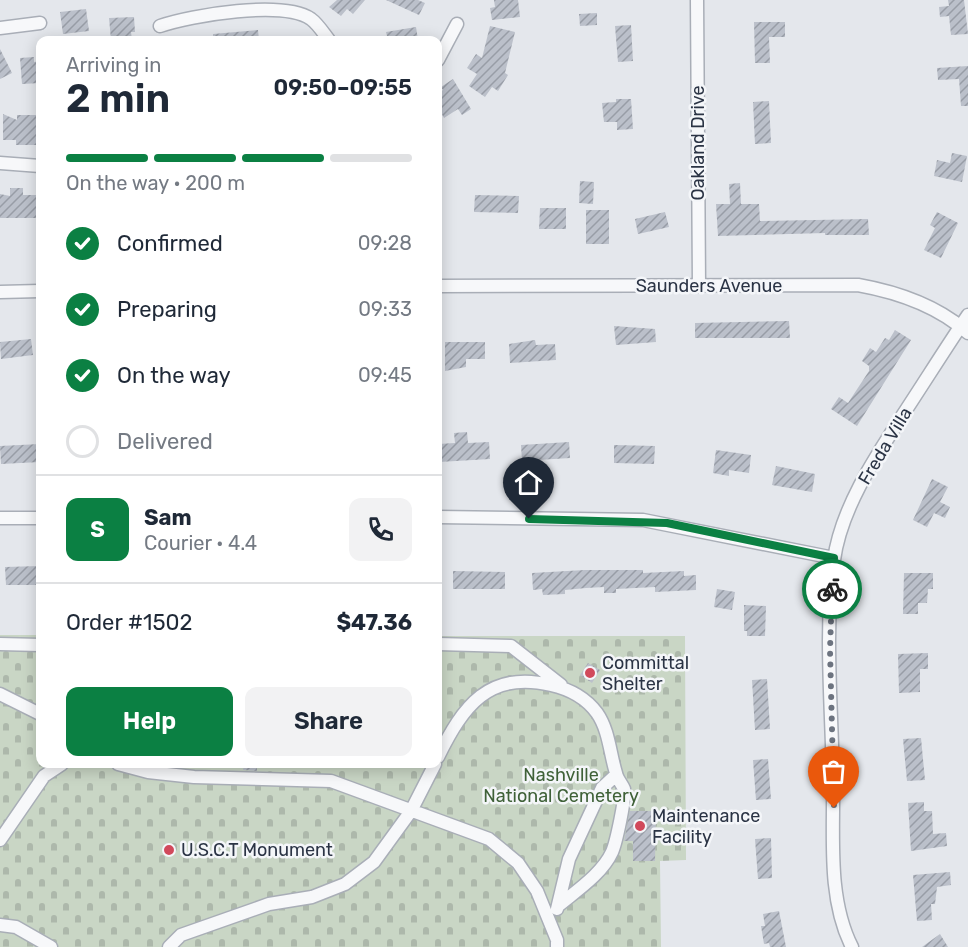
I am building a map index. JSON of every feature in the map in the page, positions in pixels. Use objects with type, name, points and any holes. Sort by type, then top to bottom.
[{"type":"street","name":"Oakland Drive","points":[[697,0],[699,286]]},
{"type":"street","points":[[160,26],[185,17],[260,10],[289,10],[310,18],[326,36]]},
{"type":"street","points":[[0,28],[40,23]]},
{"type":"street","points":[[442,52],[457,24]]},
{"type":"street","points":[[0,163],[36,166]]},
{"type":"street","name":"Saunders Avenue","points":[[442,286],[858,285],[889,290],[918,302],[964,330]]},
{"type":"street","points":[[0,292],[36,291]]},
{"type":"street","name":"Freda Villa","points":[[852,947],[846,935],[837,900],[835,860],[830,650],[834,558],[866,471],[964,330],[968,315]]},
{"type":"street","points":[[442,517],[643,520],[834,558]]},
{"type":"street","points":[[0,518],[36,518]]},
{"type":"street","points":[[0,644],[36,645]]},
{"type":"street","points":[[442,644],[511,646],[564,688],[588,702],[598,715],[611,749],[616,775],[624,791],[613,850],[606,863],[558,906]]},
{"type":"street","points":[[442,749],[451,730],[468,706],[486,692],[515,681],[536,681],[564,688]]},
{"type":"street","points":[[0,694],[36,712]]},
{"type":"street","points":[[0,840],[44,776],[56,768]]},
{"type":"street","points":[[133,768],[194,777],[331,781],[489,838],[518,863],[537,891],[551,924],[557,947]]},
{"type":"street","points":[[169,947],[181,935],[269,903],[312,897],[345,884],[374,862],[411,811],[433,768]]},
{"type":"street","points":[[551,924],[558,906],[569,859],[602,788],[616,775]]},
{"type":"street","points":[[0,925],[16,927],[51,947]]},
{"type":"green space","name":"Nashville National Cemetery","points":[[0,635],[36,635],[36,768],[442,768],[442,636],[685,636],[686,860],[660,861],[661,947],[0,947]]},
{"type":"building","points":[[337,0],[365,0],[353,14],[347,9],[341,16],[329,7]]},
{"type":"building","points":[[386,0],[418,0],[425,3],[419,15]]},
{"type":"building","points":[[494,0],[518,0],[520,17],[492,20],[490,8],[495,7]]},
{"type":"building","points":[[948,0],[964,0],[968,34],[951,35],[949,16],[940,17],[939,7],[949,6]]},
{"type":"building","points":[[86,9],[89,31],[63,34],[60,12]]},
{"type":"building","points":[[597,13],[597,25],[580,26],[579,14]]},
{"type":"building","points":[[134,17],[135,32],[131,32],[132,36],[111,36],[109,18]]},
{"type":"building","points":[[754,22],[785,22],[785,37],[769,37],[770,63],[755,63]]},
{"type":"building","points":[[631,25],[633,61],[618,62],[615,26]]},
{"type":"building","points":[[490,26],[515,32],[505,73],[508,75],[498,91],[492,87],[485,97],[469,86],[477,74],[467,68],[476,54],[482,58]]},
{"type":"building","points":[[416,27],[417,36],[387,36],[386,32]]},
{"type":"building","points":[[258,30],[259,36],[213,36],[213,34]]},
{"type":"building","points":[[0,49],[12,73],[0,79]]},
{"type":"building","points":[[34,57],[36,83],[22,84],[20,58]]},
{"type":"building","points":[[968,66],[968,106],[961,106],[959,79],[938,80],[937,68]]},
{"type":"building","points":[[453,79],[471,109],[462,115],[458,109],[444,118],[442,86]]},
{"type":"building","points":[[616,99],[631,99],[633,129],[617,130],[617,122],[604,122],[602,103],[616,102]]},
{"type":"building","points":[[769,101],[771,143],[755,144],[753,102]]},
{"type":"building","points":[[3,114],[17,120],[17,115],[36,115],[36,145],[16,145],[16,140],[3,140]]},
{"type":"building","points":[[952,153],[967,156],[962,182],[934,176],[937,160],[950,163]]},
{"type":"building","points":[[580,181],[594,182],[593,204],[579,203]]},
{"type":"building","points":[[740,183],[741,204],[759,204],[760,221],[868,219],[869,235],[825,235],[825,233],[718,236],[716,204],[730,204],[729,184]]},
{"type":"building","points":[[10,188],[23,188],[23,195],[36,195],[36,218],[0,218],[0,194],[10,196]]},
{"type":"building","points":[[475,195],[519,196],[518,213],[474,212]]},
{"type":"building","points":[[540,208],[566,208],[566,229],[539,229]]},
{"type":"building","points":[[586,210],[609,210],[609,244],[586,244]]},
{"type":"building","points":[[665,212],[669,227],[638,234],[635,219]]},
{"type":"building","points":[[937,212],[958,223],[941,258],[924,250],[935,228],[930,225]]},
{"type":"building","points":[[789,321],[790,338],[695,338],[695,323]]},
{"type":"building","points":[[614,326],[655,329],[656,342],[616,345]]},
{"type":"building","points":[[895,330],[911,340],[857,426],[831,409],[839,397],[848,403],[869,371],[869,366],[862,361],[870,348],[876,352],[885,338],[889,340]]},
{"type":"building","points":[[31,339],[33,355],[1,359],[0,342]]},
{"type":"building","points":[[535,340],[536,345],[555,344],[556,360],[510,363],[509,344]]},
{"type":"building","points":[[445,342],[485,342],[485,359],[466,359],[466,367],[445,371]]},
{"type":"building","points":[[467,432],[468,443],[489,442],[490,459],[442,462],[442,444],[455,443],[454,433]]},
{"type":"building","points":[[569,442],[570,458],[522,461],[521,445]]},
{"type":"building","points":[[36,444],[36,462],[1,464],[0,446]]},
{"type":"building","points":[[614,445],[655,446],[654,464],[614,463]]},
{"type":"building","points":[[716,450],[751,455],[749,473],[729,470],[729,476],[713,473]]},
{"type":"building","points":[[776,466],[815,474],[812,492],[772,485]]},
{"type":"building","points":[[932,479],[948,487],[940,502],[950,507],[945,518],[934,513],[927,527],[913,520]]},
{"type":"building","points":[[36,566],[36,585],[6,585],[5,567]]},
{"type":"building","points":[[643,570],[643,573],[684,571],[684,576],[696,575],[696,590],[655,592],[655,587],[616,589],[616,593],[604,593],[604,587],[565,590],[565,594],[543,595],[542,589],[533,590],[532,573]]},
{"type":"building","points":[[453,571],[505,572],[505,589],[453,589]]},
{"type":"building","points":[[904,573],[933,573],[933,589],[928,589],[927,603],[918,603],[918,614],[903,614]]},
{"type":"building","points":[[717,589],[735,592],[732,610],[714,607]]},
{"type":"building","points":[[744,605],[766,606],[765,636],[747,636],[747,631],[744,631]]},
{"type":"building","points":[[928,653],[928,669],[920,669],[920,692],[899,693],[898,654]]},
{"type":"building","name":"Committal Shelter","points":[[588,663],[600,670],[592,683],[580,675]]},
{"type":"building","points":[[767,679],[770,729],[755,730],[752,680]]},
{"type":"building","points":[[921,738],[925,780],[907,781],[903,739]]},
{"type":"building","points":[[768,759],[771,799],[756,800],[753,760]]},
{"type":"building","points":[[243,768],[257,768],[257,771],[243,770]]},
{"type":"building","points":[[924,802],[924,811],[932,811],[933,834],[946,833],[947,846],[911,851],[908,803]]},
{"type":"building","name":"Maintenance Facility","points":[[630,811],[656,811],[655,861],[633,861],[633,841],[624,841]]},
{"type":"building","points":[[771,838],[772,878],[758,879],[755,839]]},
{"type":"building","points":[[950,872],[951,885],[937,887],[935,904],[931,904],[932,920],[917,921],[913,875]]},
{"type":"building","points":[[779,911],[786,947],[770,947],[769,943],[764,944],[761,926],[765,926],[763,914]]},
{"type":"building","points":[[940,934],[948,947],[922,947]]},
{"type":"way so far","points":[[832,589],[830,650],[834,808]]},
{"type":"place","name":"Committal Shelter","points":[[590,673]]},
{"type":"place","name":"Maintenance Facility","points":[[640,826]]},
{"type":"place","name":"U.S.C.T Monument","points":[[169,850]]},
{"type":"route","points":[[529,519],[643,520],[667,523],[834,558],[832,589]]}]
